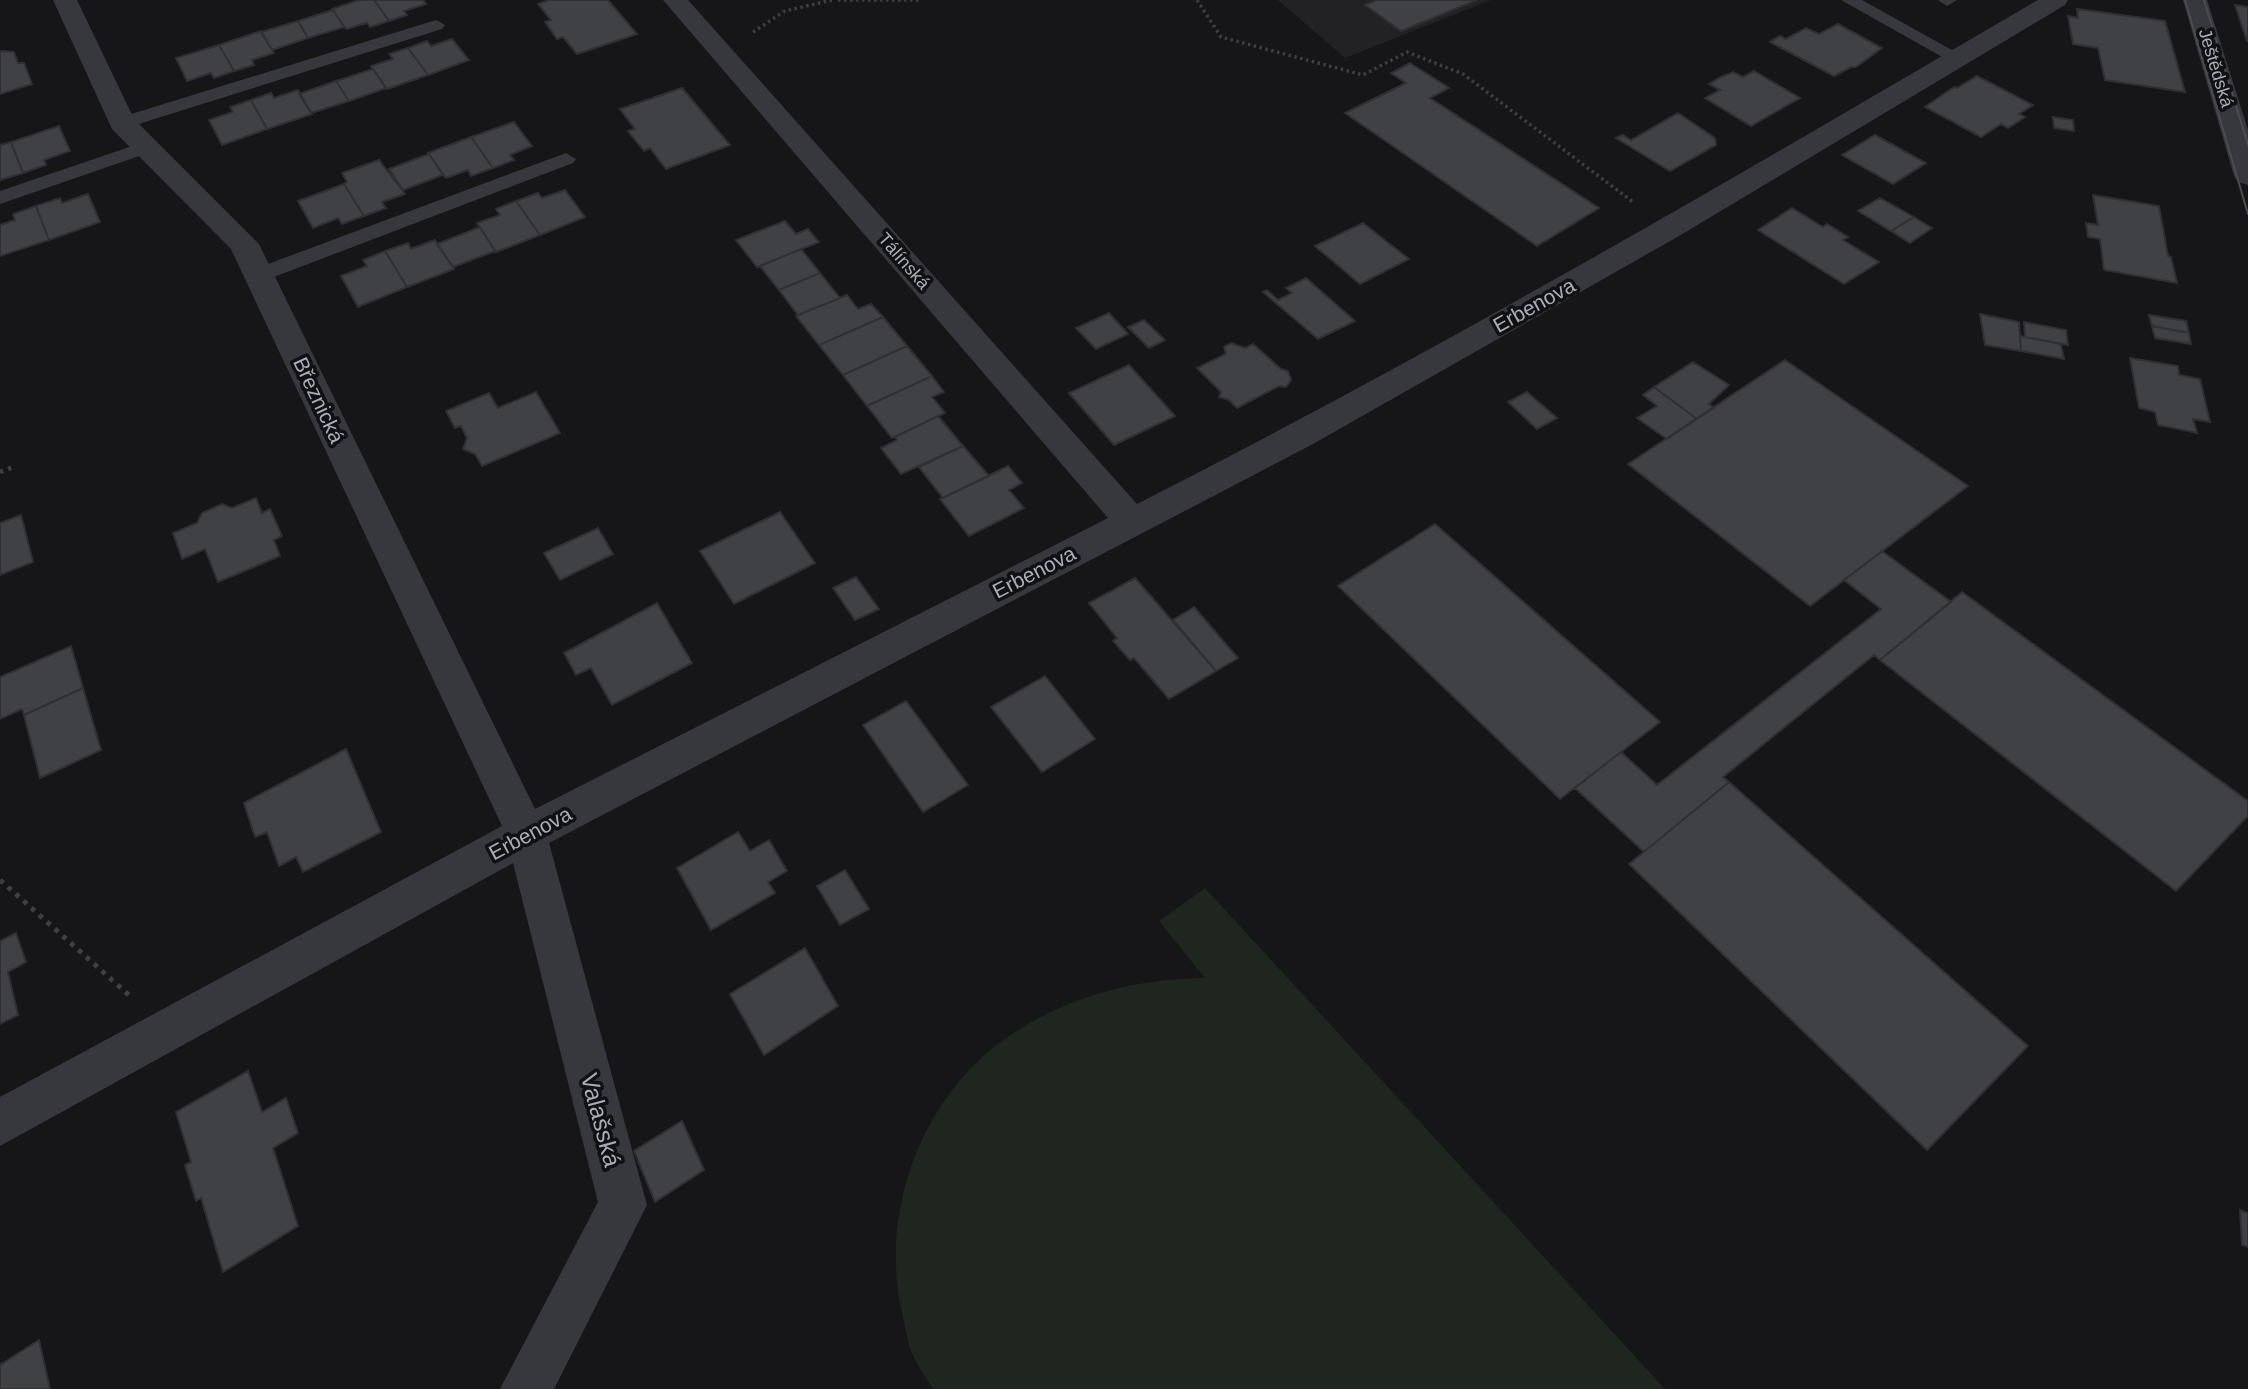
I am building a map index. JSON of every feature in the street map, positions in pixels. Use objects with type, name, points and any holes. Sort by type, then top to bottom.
[{"type":"street","name":"Březnická","points":[[65,0],[122,123],[244,244],[526,834]]},
{"type":"street","name":"Tálínská","points":[[675,0],[1132,522]]},
{"type":"street","name":"Erbenova","points":[[0,1123],[170,1032],[526,834],[1301,435],[1669,229],[1959,60],[2056,0]]},
{"type":"street","name":"Ještědská","points":[[2195,0],[2237,100],[2248,176]]},
{"type":"street","name":"Valašská","points":[[526,834],[623,1205],[526,1389]]},
{"type":"lane","points":[[1849,0],[1959,60]]},
{"type":"lane","points":[[122,123],[436,25]]},
{"type":"lane","points":[[0,198],[147,147]]},
{"type":"lane","points":[[259,275],[566,159]]},
{"type":"path","points":[[727,60],[753,32],[786,11],[832,0]]},
{"type":"path","points":[[838,0],[921,0]]},
{"type":"path","points":[[1198,0],[1221,37],[1363,75],[1407,52],[1462,74],[1669,229]]},
{"type":"path","points":[[0,472],[13,467]]},
{"type":"path","points":[[0,880],[170,1032]]},
{"type":"shaded area","points":[[1278,0],[1491,0],[1345,58]]},
{"type":"shaded area","points":[[1205,888],[1665,1389],[933,1389],[909,1344],[897,1282],[896,1242],[902,1202],[913,1163],[929,1126],[951,1092],[978,1062],[1031,1022],[1078,1000],[1103,992],[1153,982],[1205,978],[1159,921]]},
{"type":"building","points":[[359,0],[374,0],[389,21],[370,27],[367,23],[346,29],[332,9]]},
{"type":"building","points":[[374,0],[423,0],[426,4],[404,11],[407,15],[389,21]]},
{"type":"building","points":[[549,0],[608,0],[637,34],[577,54],[563,37],[557,39],[545,22],[551,20],[538,4]]},
{"type":"building","points":[[1377,0],[1477,0],[1401,31],[1365,5]]},
{"type":"building","points":[[2235,5],[2248,7],[2248,41],[2247,41]]},
{"type":"building","points":[[2077,9],[2165,21],[2185,92],[2105,80],[2098,48],[2073,44],[2068,16],[2078,18]]},
{"type":"building","points":[[333,10],[344,27],[308,38],[298,21]]},
{"type":"building","points":[[298,21],[308,38],[272,50],[261,32]]},
{"type":"building","points":[[1838,24],[1882,48],[1856,67],[1834,76],[1770,42],[1780,36],[1786,39],[1806,28],[1819,34]]},
{"type":"building","points":[[261,31],[274,53],[252,60],[254,65],[234,71],[219,45]]},
{"type":"building","points":[[452,39],[469,60],[428,75],[408,48],[427,41],[431,46]]},
{"type":"building","points":[[219,45],[234,71],[214,78],[211,73],[187,81],[176,58]]},
{"type":"building","points":[[408,48],[428,75],[387,89],[371,66],[393,59],[389,54]]},
{"type":"building","points":[[0,51],[14,52],[18,63],[24,63],[32,84],[0,94]]},
{"type":"building","points":[[1410,63],[1449,88],[1430,98],[1599,208],[1537,246],[1345,113],[1406,83],[1391,73]]},
{"type":"building","points":[[373,69],[386,88],[349,101],[336,81]]},
{"type":"building","points":[[1754,71],[1800,98],[1751,126],[1705,98],[1720,90],[1709,84],[1721,77],[1733,72],[1743,77]]},
{"type":"building","points":[[1977,76],[2033,105],[2019,114],[2025,117],[2008,128],[2001,124],[1981,137],[1925,107],[1954,87],[1957,88]]},
{"type":"building","points":[[336,81],[349,101],[311,113],[299,94]]},
{"type":"building","points":[[682,88],[730,145],[666,169],[650,148],[644,151],[628,131],[635,129],[620,109]]},
{"type":"building","points":[[298,90],[312,114],[267,129],[251,100],[271,93],[274,98]]},
{"type":"building","points":[[251,100],[267,129],[222,145],[209,120],[233,112],[230,107]]},
{"type":"building","points":[[1678,113],[1715,138],[1716,145],[1670,171],[1616,138],[1623,135],[1631,140]]},
{"type":"building","points":[[2053,117],[2073,120],[2074,131],[2054,128]]},
{"type":"building","points":[[514,122],[532,146],[510,155],[514,160],[493,168],[471,137]]},
{"type":"building","points":[[59,126],[70,151],[44,160],[46,165],[23,173],[11,142]]},
{"type":"building","points":[[1875,135],[1926,163],[1893,184],[1842,155]]},
{"type":"building","points":[[471,137],[493,168],[471,176],[468,170],[446,178],[428,153]]},
{"type":"building","points":[[11,142],[23,173],[0,180],[0,145]]},
{"type":"building","points":[[429,154],[443,175],[403,190],[389,169]]},
{"type":"building","points":[[379,160],[405,194],[382,202],[386,208],[364,216],[344,184],[347,182],[342,173]]},
{"type":"building","points":[[344,184],[364,216],[342,224],[338,218],[313,228],[298,201]]},
{"type":"building","points":[[565,190],[585,217],[540,235],[516,201],[538,193],[542,198]]},
{"type":"building","points":[[88,194],[100,222],[49,240],[36,206],[60,198],[62,203]]},
{"type":"building","points":[[2093,195],[2159,206],[2168,256],[2171,257],[2177,283],[2104,270],[2100,239],[2088,237],[2086,223],[2098,225]]},
{"type":"building","points":[[1880,198],[1914,217],[1891,231],[1858,211]]},
{"type":"building","points":[[516,201],[540,235],[496,252],[477,223],[500,215],[496,209]]},
{"type":"building","points":[[36,206],[49,240],[0,256],[0,225],[15,220],[13,214]]},
{"type":"building","points":[[1792,208],[1823,227],[1827,224],[1848,237],[1843,240],[1879,262],[1844,284],[1758,230]]},
{"type":"building","points":[[1914,217],[1932,228],[1910,243],[1891,231]]},
{"type":"building","points":[[785,221],[796,234],[808,229],[819,242],[757,267],[736,240]]},
{"type":"building","points":[[1363,223],[1409,259],[1360,284],[1315,246]]},
{"type":"building","points":[[480,227],[495,251],[453,267],[437,244]]},
{"type":"building","points":[[435,240],[454,269],[407,287],[385,251],[408,243],[411,249]]},
{"type":"building","points":[[801,249],[820,273],[779,290],[760,266]]},
{"type":"building","points":[[385,251],[407,287],[358,307],[341,276],[367,266],[363,260]]},
{"type":"building","points":[[820,273],[840,298],[798,315],[779,290]]},
{"type":"building","points":[[1306,278],[1355,321],[1318,339],[1263,292],[1267,290],[1278,300],[1292,293],[1286,288]]},
{"type":"building","points":[[847,295],[858,309],[871,304],[883,317],[819,345],[796,316]]},
{"type":"building","points":[[1109,313],[1128,334],[1096,349],[1076,328]]},
{"type":"building","points":[[1980,314],[2019,322],[2021,351],[1985,345]]},
{"type":"building","points":[[2149,315],[2186,321],[2189,333],[2152,326]]},
{"type":"building","points":[[883,317],[907,346],[843,375],[819,345]]},
{"type":"building","points":[[1144,320],[1165,340],[1149,348],[1128,327]]},
{"type":"building","points":[[2024,322],[2066,330],[2068,345],[2025,337]]},
{"type":"building","points":[[2152,326],[2189,333],[2191,344],[2155,338]]},
{"type":"building","points":[[2020,336],[2061,344],[2064,359],[2021,351]]},
{"type":"building","points":[[1231,343],[1245,348],[1253,344],[1281,369],[1288,371],[1291,380],[1286,387],[1279,386],[1237,408],[1229,400],[1219,397],[1221,392],[1197,368],[1226,354],[1224,347]]},
{"type":"building","points":[[907,346],[932,376],[867,406],[843,375]]},
{"type":"building","points":[[2130,358],[2178,366],[2179,375],[2200,379],[2210,422],[2193,419],[2197,433],[2158,425],[2155,412],[2139,408]]},
{"type":"building","points":[[1785,360],[1968,486],[1810,606],[1628,464]]},
{"type":"building","points":[[1693,362],[1729,385],[1709,404],[1714,408],[1697,419],[1654,387]]},
{"type":"building","points":[[1129,365],[1175,416],[1114,445],[1069,393]]},
{"type":"building","points":[[932,376],[944,392],[932,397],[945,413],[892,438],[867,406]]},
{"type":"building","points":[[1654,387],[1697,419],[1667,439],[1637,418],[1657,406],[1643,395]]},
{"type":"building","points":[[536,392],[560,433],[482,466],[475,454],[463,449],[467,438],[461,426],[455,428],[446,411],[489,393],[498,408]]},
{"type":"building","points":[[1527,392],[1557,418],[1537,429],[1508,402]]},
{"type":"building","points":[[938,416],[963,446],[901,474],[881,448],[897,440],[895,437]]},
{"type":"building","points":[[963,446],[989,476],[943,498],[919,467]]},
{"type":"building","points":[[1008,466],[1022,483],[1009,490],[1024,508],[969,536],[940,499]]},
{"type":"building","points":[[256,498],[262,513],[270,509],[282,536],[274,540],[280,556],[218,582],[205,549],[182,559],[173,533],[197,523],[202,513],[222,504],[232,508]]},
{"type":"building","points":[[780,512],[815,563],[734,604],[700,551]]},
{"type":"building","points":[[21,515],[33,562],[0,575],[0,523]]},
{"type":"building","points":[[1435,524],[1660,722],[1560,799],[1338,586]]},
{"type":"building","points":[[598,528],[613,554],[560,580],[544,553]]},
{"type":"building","points":[[1882,551],[1951,602],[1880,660],[1874,655],[1723,777],[1729,782],[1644,852],[1575,788],[1621,752],[1657,785],[1881,609],[1844,580]]},
{"type":"building","points":[[856,577],[879,609],[855,620],[833,588]]},
{"type":"building","points":[[1135,578],[1216,671],[1169,699],[1134,658],[1130,660],[1113,641],[1117,638],[1089,603]]},
{"type":"building","points":[[1962,592],[2248,801],[2248,816],[2176,891],[1880,660]]},
{"type":"building","points":[[657,603],[692,663],[612,705],[591,668],[576,675],[564,653]]},
{"type":"building","points":[[1194,607],[1238,658],[1216,671],[1173,620]]},
{"type":"building","points":[[71,646],[83,688],[24,715],[22,709],[0,719],[0,677]]},
{"type":"building","points":[[1045,676],[1095,739],[1042,772],[991,707]]},
{"type":"building","points":[[83,688],[101,750],[40,778],[24,715]]},
{"type":"building","points":[[906,701],[968,785],[923,812],[863,725]]},
{"type":"building","points":[[346,749],[381,832],[303,872],[296,857],[279,866],[267,832],[255,837],[244,803]]},
{"type":"building","points":[[1729,782],[2028,1046],[1927,1150],[1629,864]]},
{"type":"building","points":[[738,832],[750,851],[769,840],[787,871],[768,882],[775,893],[711,930],[677,868]]},
{"type":"building","points":[[845,870],[869,909],[840,925],[817,886]]},
{"type":"building","points":[[16,933],[26,962],[8,972],[18,1015],[0,1024],[0,941]]},
{"type":"building","points":[[805,948],[838,1006],[764,1055],[730,994]]},
{"type":"building","points":[[248,1071],[262,1112],[286,1098],[298,1133],[273,1148],[298,1226],[223,1272],[201,1198],[196,1201],[185,1165],[191,1162],[176,1112]]},
{"type":"building","points":[[682,1121],[704,1170],[655,1202],[634,1151]]},
{"type":"building","points":[[2240,1210],[2248,1213],[2248,1247],[2242,1245]]},
{"type":"building","points":[[39,1340],[50,1389],[0,1389],[0,1365]]},
{"type":"tram line","points":[[2185,0],[2248,214]]},
{"type":"tram line","points":[[2204,0],[2248,145]]}]
